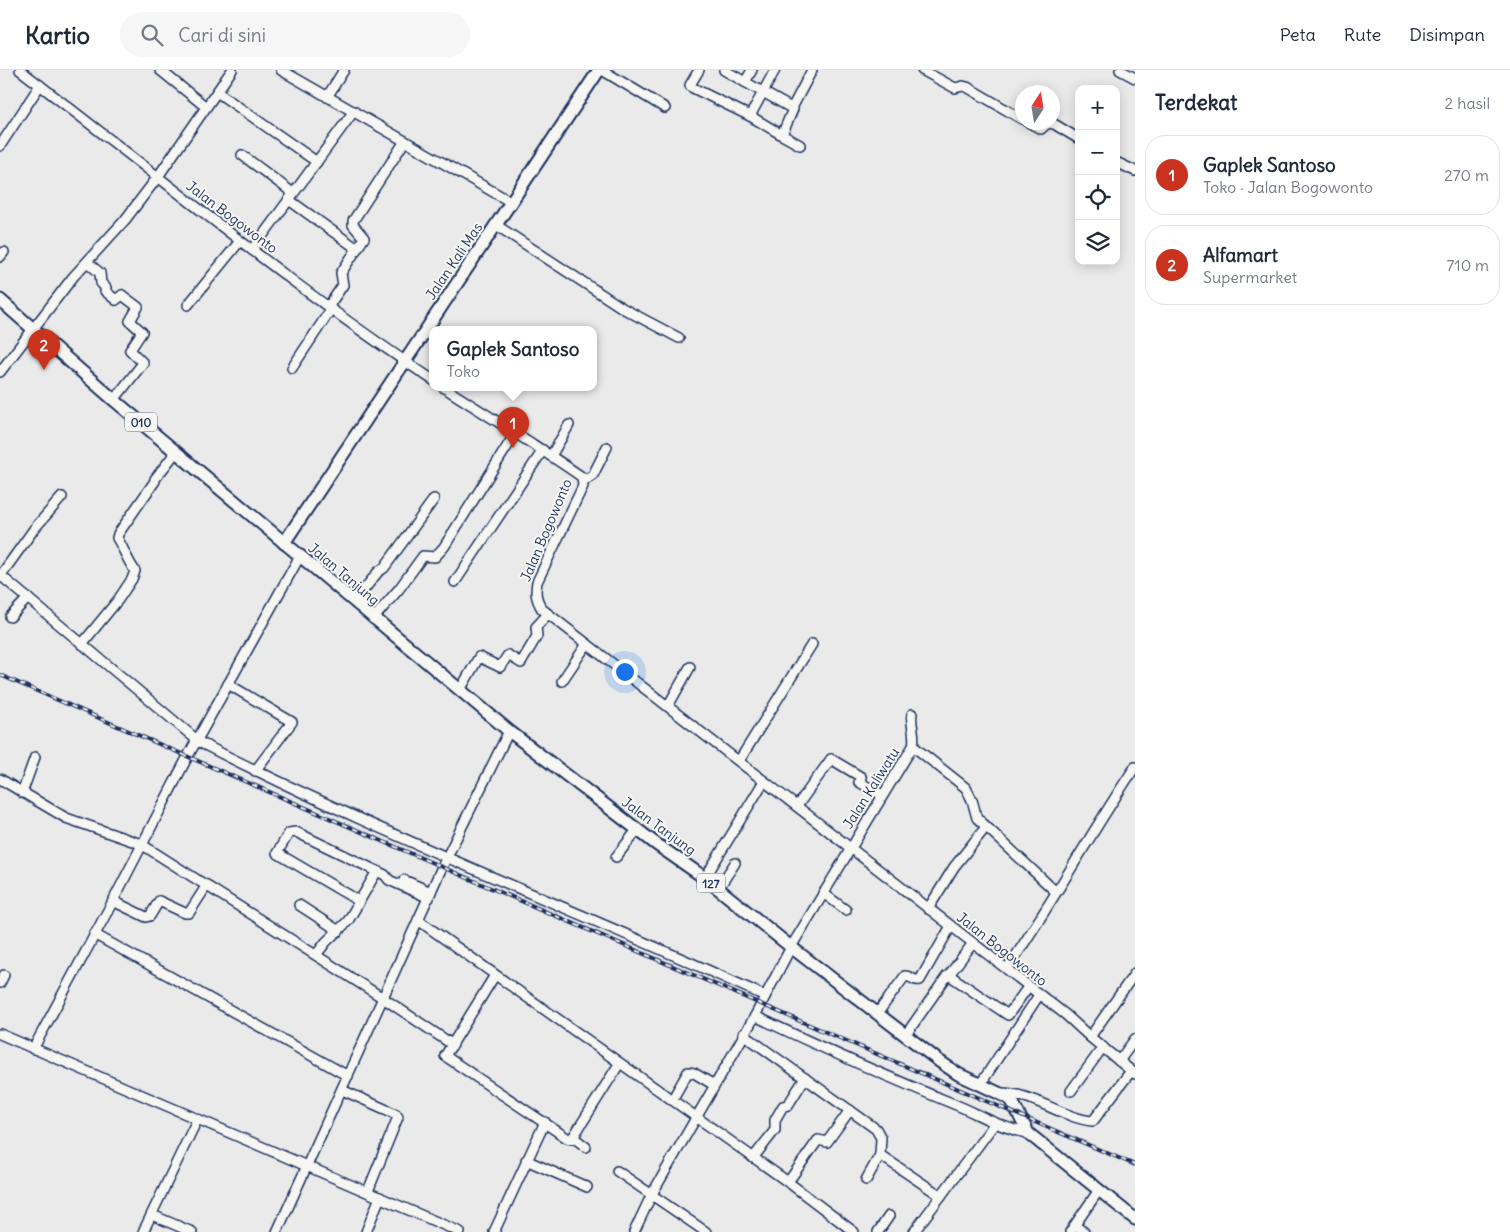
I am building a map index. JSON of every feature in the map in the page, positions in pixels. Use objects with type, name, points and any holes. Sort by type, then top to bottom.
[{"type":"main road","name":"Jalan Kali Mas","points":[[284,543],[600,70]]},
{"type":"main road","name":"010","points":[[0,300],[114,400],[284,543]]},
{"type":"main road","name":"Jalan Tanjung","points":[[284,543],[509,731],[637,830],[705,878],[791,948],[905,1036],[950,1070],[1000,1093],[1012,1101],[1028,1133],[1135,1219]]},
{"type":"street","points":[[160,70],[206,107]]},
{"type":"street","points":[[0,372],[87,262],[125,220],[157,178],[232,70]]},
{"type":"street","points":[[281,70],[511,202]]},
{"type":"street","points":[[327,97],[344,70]]},
{"type":"street","points":[[600,70],[665,108]]},
{"type":"street","points":[[699,70],[690,85],[691,87],[750,116],[800,145]]},
{"type":"street","points":[[724,70],[792,108]]},
{"type":"street","points":[[745,82],[752,70]]},
{"type":"street","points":[[750,116],[775,70]]},
{"type":"street","points":[[782,135],[793,111],[792,108],[812,70]]},
{"type":"street","points":[[922,70],[955,88],[968,87],[1015,115]]},
{"type":"street","points":[[1120,70],[1135,78]]},
{"type":"street","name":"Jalan Bogowonto","points":[[23,71],[157,178],[240,241],[330,308],[429,377]]},
{"type":"street","points":[[0,146],[40,85]]},
{"type":"street","points":[[217,92],[316,162]]},
{"type":"street","points":[[252,250],[354,112]]},
{"type":"street","points":[[1060,128],[1075,137]]},
{"type":"street","points":[[292,368],[343,285],[341,273],[364,238],[353,225],[353,221],[405,141]]},
{"type":"street","points":[[242,155],[291,197],[356,248]]},
{"type":"street","points":[[1120,164],[1135,171]]},
{"type":"street","points":[[496,225],[624,309],[679,338]]},
{"type":"street","points":[[188,305],[240,241]]},
{"type":"street","points":[[87,262],[100,273],[100,284],[106,288],[105,291],[116,300],[122,295],[138,307],[130,321],[142,332],[130,350],[143,363],[114,400]]},
{"type":"street","name":"Jalan Bogowonto","points":[[449,391],[543,450],[582,477],[584,481],[537,582],[536,599],[548,614],[1066,1015],[1090,1038],[1133,1073]]},
{"type":"street","points":[[551,456],[569,425]]},
{"type":"street","points":[[374,619],[423,556],[435,556],[444,548],[516,434]]},
{"type":"street","points":[[584,481],[593,475],[607,447]]},
{"type":"street","points":[[455,582],[543,450]]},
{"type":"street","points":[[82,644],[118,600],[132,579],[135,571],[128,562],[122,545],[117,538],[118,534],[155,479],[176,452]]},
{"type":"street","points":[[62,497],[34,529],[0,575],[197,740],[255,771],[354,818],[696,964],[765,996]]},
{"type":"street","points":[[354,602],[378,572],[384,568],[434,499]]},
{"type":"street","points":[[33,1049],[113,902],[141,844],[197,740],[300,556]]},
{"type":"street","points":[[10,617],[28,598]]},
{"type":"street","points":[[460,690],[479,657],[500,667],[508,655],[521,663],[537,636],[536,627],[548,614]]},
{"type":"street","points":[[562,682],[587,644]]},
{"type":"street","points":[[739,761],[812,644]]},
{"type":"street","points":[[668,706],[690,667]]},
{"type":"street","points":[[228,684],[292,722],[255,771]]},
{"type":"street","name":"Jalan Kaliwatu","points":[[850,848],[913,746],[915,737],[912,714]]},
{"type":"street","points":[[277,1232],[446,857],[509,731]]},
{"type":"street","points":[[913,746],[966,788],[978,818],[1056,892]]},
{"type":"street","points":[[22,793],[35,757]]},
{"type":"street","points":[[796,806],[831,758],[861,777],[859,782],[882,795]]},
{"type":"street","points":[[1006,969],[1045,912],[1135,767]]},
{"type":"street","points":[[0,779],[66,818],[141,844],[383,998],[453,1045]]},
{"type":"street","points":[[705,878],[764,781]]},
{"type":"street","points":[[928,909],[954,867],[986,827]]},
{"type":"street","points":[[616,857],[637,830]]},
{"type":"street","points":[[359,901],[279,855],[277,851],[289,833],[296,832],[381,873],[391,874],[430,895]]},
{"type":"street","points":[[634,1232],[652,1194],[755,1016],[791,948],[850,848]]},
{"type":"street","points":[[718,889],[735,863]]},
{"type":"street","points":[[316,955],[326,942],[348,921],[359,901],[381,873]]},
{"type":"street","points":[[113,902],[146,917],[150,916],[159,901],[189,913],[207,885]]},
{"type":"street","points":[[823,893],[846,910]]},
{"type":"street","points":[[298,905],[339,931]]},
{"type":"street","points":[[418,920],[619,1064],[696,1116],[854,1232]]},
{"type":"street","points":[[877,1014],[905,976],[916,981],[920,980],[951,926]]},
{"type":"street","points":[[94,934],[348,1076]]},
{"type":"street","points":[[905,1036],[947,976],[950,975],[973,943]]},
{"type":"street","points":[[1090,1038],[1135,973]]},
{"type":"street","points":[[495,975],[445,1056],[572,1139],[619,1064]]},
{"type":"street","points":[[950,975],[1008,1015],[1028,987]]},
{"type":"street","points":[[980,1085],[1039,995]]},
{"type":"street","points":[[755,1016],[1004,1128],[1028,1133]]},
{"type":"street","points":[[0,1034],[460,1232]]},
{"type":"street","points":[[743,1034],[850,1110],[880,1134],[880,1155],[866,1180]]},
{"type":"street","points":[[1119,1061],[1135,1039]]},
{"type":"street","points":[[1070,1091],[1103,1048]]},
{"type":"street","points":[[672,1100],[688,1072],[694,1073],[714,1085]]},
{"type":"street","points":[[1000,1093],[1023,1096],[1079,1118],[1093,1121],[1133,1073]]},
{"type":"street","points":[[753,1158],[775,1130],[774,1120],[783,1106],[788,1105],[805,1078]]},
{"type":"street","points":[[342,1090],[396,1114],[398,1118],[368,1191]]},
{"type":"street","points":[[788,1182],[818,1140],[827,1142],[850,1110]]},
{"type":"street","points":[[143,1232],[197,1120]]},
{"type":"street","points":[[494,1232],[545,1122]]},
{"type":"street","points":[[914,1232],[995,1123]]},
{"type":"street","points":[[573,1137],[586,1147]]},
{"type":"street","points":[[880,1155],[941,1196]]},
{"type":"street","points":[[526,1160],[587,1187]]},
{"type":"street","points":[[617,1171],[706,1232]]},
{"type":"street","points":[[1084,1232],[1072,1229],[1100,1190]]},
{"type":"street","points":[[366,1232],[380,1197]]},
{"type":"street","points":[[152,1215],[192,1232]]},
{"type":"street","points":[[878,1232],[889,1216]]},
{"type":"railway","points":[[0,675],[1135,1165]]},
{"type":"place","name":"Alfamart","points":[[44,370]]},
{"type":"place","name":"Gaplek Santoso","points":[[513,448]]}]
